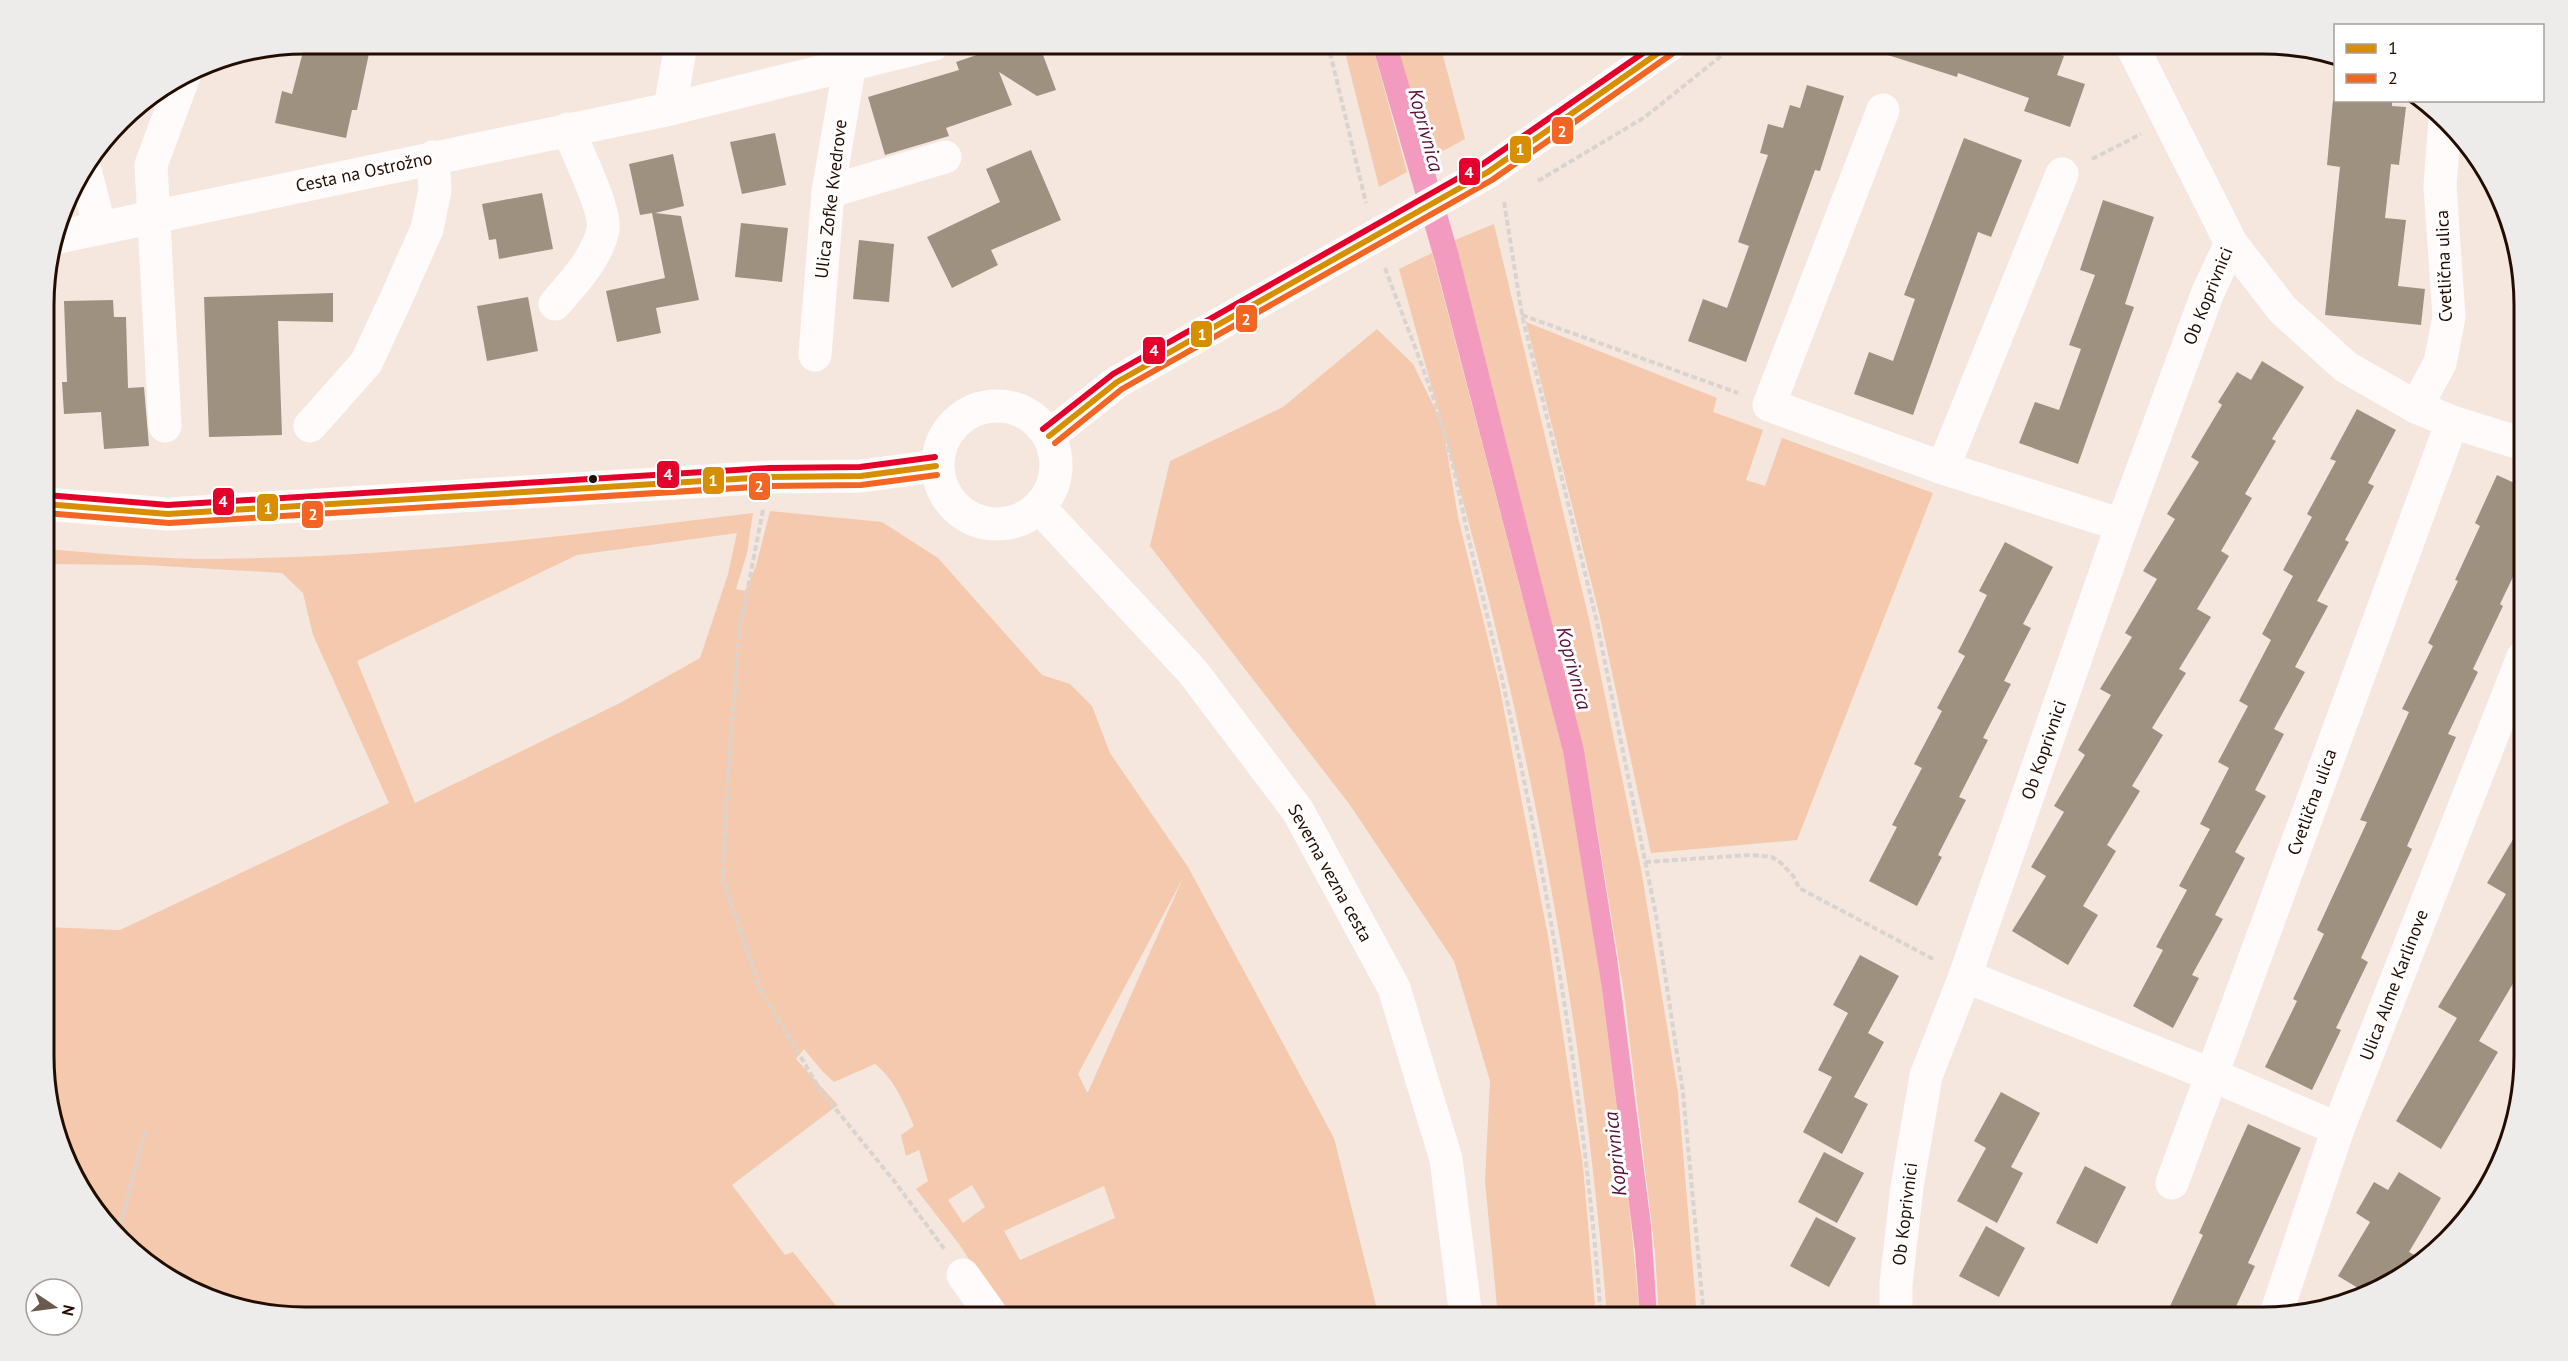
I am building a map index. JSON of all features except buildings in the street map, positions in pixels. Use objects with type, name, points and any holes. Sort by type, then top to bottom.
[{"type":"street","points":[[670,109],[679,54]]},
{"type":"street","name":"Cesta na Ostrožno","points":[[64,236],[670,109],[850,54]]},
{"type":"street","name":"Ulica Zofke Kvedrove","points":[[815,355],[828,192],[850,54]]},
{"type":"street","points":[[1049,436],[1117,382],[1488,172],[1657,54]]},
{"type":"street","name":"Ob Koprivnici","points":[[1896,1307],[1896,1284],[1907,1187],[1926,1076],[1965,976],[2122,525],[2208,292],[2231,243],[2136,54]]},
{"type":"street","points":[[165,426],[151,165],[180,88]]},
{"type":"street","points":[[1883,110],[1769,405],[1942,468],[2122,525]]},
{"type":"street","points":[[555,304],[577,279],[595,249],[603,228],[600,210],[568,129]]},
{"type":"street","name":"Cvetlična ulica","points":[[2416,407],[2440,363],[2449,317],[2440,186],[2444,130]]},
{"type":"street","points":[[310,426],[366,363],[396,301],[427,230],[435,190],[433,157]]},
{"type":"street","points":[[828,192],[945,157]]},
{"type":"street","points":[[1942,468],[2062,174]]},
{"type":"street","points":[[88,180],[100,228]]},
{"type":"street","points":[[2231,243],[2283,310],[2346,367],[2416,407],[2452,422],[2514,441]]},
{"type":"street","points":[[1002,405],[1021,410],[1037,420],[1049,436],[1056,454],[1056,473],[1050,491],[1039,507],[1024,518],[1006,524],[986,524],[967,517],[951,504],[940,486],[936,466],[939,446],[949,428],[964,415],[983,406],[1002,405]]},
{"type":"street","name":"Cvetlična ulica","points":[[2172,1183],[2452,422]]},
{"type":"street","points":[[54,505],[168,514],[770,477],[861,476],[936,466]]},
{"type":"street","name":"Severna vezna cesta","points":[[1039,507],[1192,671],[1298,811],[1394,988],[1446,1159],[1465,1307]]},
{"type":"street","name":"Ulica Alme Karlinove","points":[[2279,1306],[2337,1129],[2514,680]]},
{"type":"street","points":[[1965,976],[2337,1129]]},
{"type":"street","points":[[963,1275],[986,1307]]},
{"type":"path","points":[[1330,54],[1374,237],[1442,426],[1504,681],[1553,936],[1581,1112],[1594,1218],[1600,1307]]},
{"type":"path","points":[[1534,183],[1645,117],[1724,54]]},
{"type":"path","points":[[2062,174],[2169,120]]},
{"type":"path","points":[[1496,206],[1514,195]]},
{"type":"path","points":[[1504,201],[1522,315],[1596,618],[1656,915],[1683,1093],[1703,1307]]},
{"type":"path","points":[[1522,315],[1769,405]]},
{"type":"path","points":[[770,477],[740,628],[728,775],[723,879],[760,989],[821,1091],[895,1182],[963,1275]]},
{"type":"path","points":[[1645,862],[1750,855],[1772,857],[1794,877],[1799,888],[1965,976]]},
{"type":"path","points":[[120,1226],[146,1128]]},
{"type":"shaded area","points":[[1346,54],[1375,54],[1407,172],[1379,187]]},
{"type":"shaded area","points":[[1375,54],[1400,54],[1458,251],[1584,750],[1617,958],[1651,1225],[1656,1307],[1639,1307],[1635,1251],[1602,989],[1563,752],[1435,262]]},
{"type":"shaded area","points":[[1399,54],[1443,54],[1465,139],[1430,158]]},
{"type":"shaded area","points":[[1494,224],[1589,619],[1641,869],[1678,1093],[1696,1307],[1658,1307],[1655,1252],[1624,993],[1585,757],[1455,240]]},
{"type":"shaded area","points":[[1432,253],[1563,752],[1602,989],[1629,1204],[1639,1307],[1606,1307],[1584,1094],[1548,871],[1501,651],[1444,434],[1458,517],[1499,684],[1548,936],[1583,1166],[1595,1307],[1497,1307],[1485,1181],[1490,1081],[1454,961],[1350,805],[1150,546],[1170,461],[1283,407],[1377,329],[1413,364],[1441,421],[1399,269]]},
{"type":"shaded area","points":[[1526,322],[1717,398],[1713,412],[1763,430],[1746,480],[1765,486],[1782,438],[1933,493],[1797,840],[1651,853],[1600,617]]},
{"type":"shaded area","points":[[770,511],[882,522],[938,558],[1042,675],[1070,684],[1092,706],[1110,753],[1188,867],[1334,1138],[1376,1307],[1000,1307],[959,1244],[916,1189],[928,1181],[919,1150],[906,1156],[901,1135],[914,1126],[898,1092],[888,1077],[875,1064],[834,1082],[804,1049],[796,1059],[838,1105],[732,1185],[785,1255],[793,1252],[837,1307],[305,1307],[272,1305],[224,1294],[194,1281],[165,1265],[139,1245],[116,1222],[96,1196],[80,1167],[67,1137],[59,1105],[54,1056],[54,927],[120,930],[389,803],[313,635],[303,593],[282,573],[145,565],[54,564],[54,550],[198,559],[337,555],[546,538],[753,513],[747,553],[736,589],[745,591],[756,566]],"holes":[[[737,533],[728,574],[700,658],[620,703],[415,803],[357,661],[577,555]],[[1183,878],[1088,1092],[1087,1092],[1078,1074]],[[972,1185],[985,1207],[963,1223],[948,1200]],[[1104,1186],[1115,1218],[1020,1260],[1004,1231]]]},
{"type":"transit line","name":"4","points":[[1043,429],[1113,374],[1483,164],[1642,54]]},
{"type":"transit line","name":"1","points":[[1049,436],[1117,382],[1488,172],[1657,54]]},
{"type":"transit line","name":"2","points":[[1055,443],[1122,389],[1492,180],[1672,54]]},
{"type":"transit line","name":"4","points":[[54,496],[168,505],[769,468],[860,467],[935,457]]},
{"type":"transit line","name":"1","points":[[54,505],[168,514],[770,477],[861,476],[936,466]]},
{"type":"transit line","name":"2","points":[[54,514],[169,523],[770,486],[861,485],[937,475]]},
{"type":"water label","name":"Koprivnica","points":[[1426,130]]},
{"type":"water label","name":"Koprivnica","points":[[1574,668]]},
{"type":"water label","name":"Koprivnica","points":[[1615,1154]]}]
